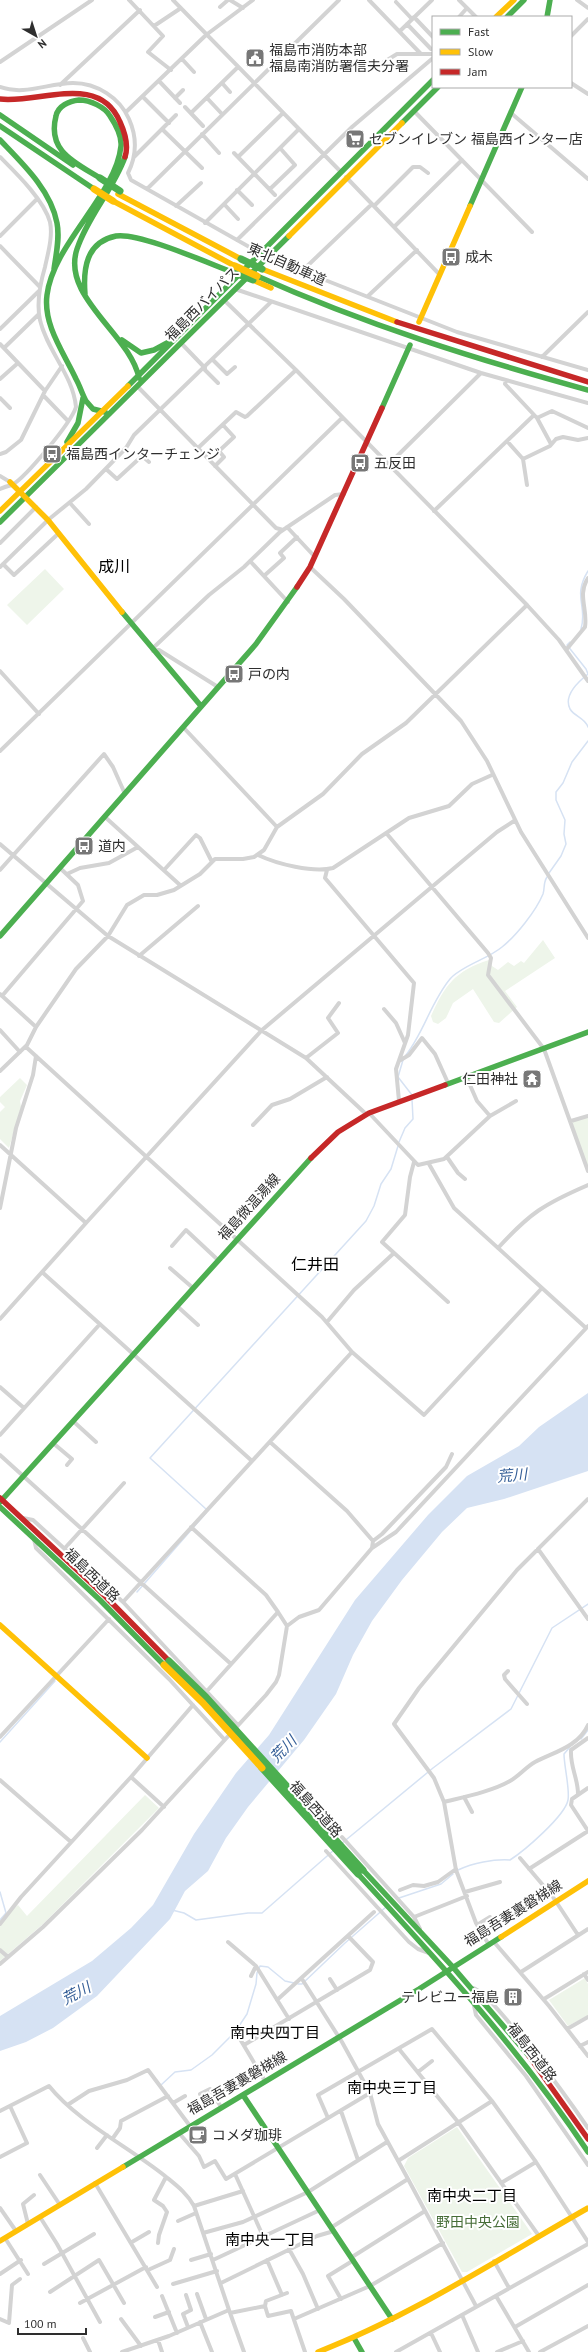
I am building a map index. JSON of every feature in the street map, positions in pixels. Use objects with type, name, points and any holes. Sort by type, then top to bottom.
[{"type":"main road","points":[[497,16],[514,0]]},
{"type":"main road","points":[[507,16],[524,0]]},
{"type":"main road","points":[[547,16],[550,0]]},
{"type":"main road","name":"福島西バイパス","points":[[0,511],[23,494],[138,387],[260,252],[432,81]]},
{"type":"main road","name":"福島西バイパス","points":[[0,522],[56,457],[139,374],[179,341],[224,300],[437,88]]},
{"type":"main road","points":[[420,320],[522,88]]},
{"type":"main road","points":[[0,99],[28,101],[59,94],[87,94],[107,104],[123,125],[127,144],[124,164],[81,236],[75,252],[76,277],[85,296],[115,335],[139,374],[138,387]]},
{"type":"main road","points":[[53,275],[115,169],[122,150],[120,131],[114,119],[106,109],[86,100],[67,102],[58,110],[54,117],[53,132],[57,144],[62,151],[99,180]]},
{"type":"main road","name":"東北自動車道","points":[[0,115],[119,193],[163,219],[262,269],[390,320],[588,382]]},
{"type":"main road","name":"東北自動車道","points":[[0,126],[113,201],[233,269]]},
{"type":"main road","points":[[0,140],[19,160],[48,200],[54,211],[57,234],[53,275],[46,300],[48,317],[83,398],[93,409],[101,412],[113,411]]},
{"type":"main road","points":[[85,296],[83,274],[89,255],[103,241],[117,236],[149,241],[233,269],[343,313],[503,367],[588,390]]},
{"type":"main road","points":[[115,335],[132,349],[141,353],[179,341]]},
{"type":"main road","points":[[0,936],[256,644],[288,602],[310,567],[409,347]]},
{"type":"main road","points":[[56,457],[78,423],[83,398]]},
{"type":"main road","points":[[11,483],[48,520],[109,594],[130,624],[201,706]]},
{"type":"main road","name":"福島微温湯線","points":[[1,1501],[328,1140],[367,1114],[588,1032]]},
{"type":"main road","name":"福島西道路","points":[[1,1501],[22,1518],[105,1596],[167,1663]]},
{"type":"main road","name":"福島西道路","points":[[1,1501],[34,1538],[216,1708],[431,1953],[470,1987],[541,2072],[588,2139]]},
{"type":"main road","points":[[0,1625],[147,1758]]},
{"type":"main road","name":"福島西道路","points":[[361,1872],[421,1933],[472,1999],[535,2075],[588,2152]]},
{"type":"main road","name":"福島吾妻裏磐梯線","points":[[3,2240],[221,2107],[338,2038],[492,1943],[588,1881]]},
{"type":"main road","points":[[243,2095],[280,2148],[392,2319]]},
{"type":"main road","points":[[318,2352],[354,2338],[392,2319],[588,2208]]},
{"type":"main road","points":[[354,2338],[362,2352]]},
{"type":"street","points":[[0,62],[92,0]]},
{"type":"street","points":[[129,0],[140,10],[163,37],[148,52],[171,70]]},
{"type":"street","points":[[173,0],[440,275]]},
{"type":"street","points":[[220,7],[229,0],[243,8]]},
{"type":"street","points":[[126,112],[206,35],[253,0]]},
{"type":"street","points":[[147,189],[339,0]]},
{"type":"street","points":[[369,0],[421,54]]},
{"type":"street","points":[[400,31],[432,0]]},
{"type":"street","points":[[459,0],[475,16]]},
{"type":"street","points":[[577,0],[588,8]]},
{"type":"street","points":[[396,2],[432,36]]},
{"type":"street","points":[[154,26],[181,8]]},
{"type":"street","points":[[460,16],[467,8]]},
{"type":"street","points":[[60,85],[140,10]]},
{"type":"street","points":[[572,35],[588,19]]},
{"type":"street","points":[[407,24],[432,47],[428,54]]},
{"type":"street","points":[[384,62],[397,54],[432,54]]},
{"type":"street","points":[[182,59],[194,72]]},
{"type":"street","points":[[237,240],[352,127],[432,59]]},
{"type":"street","points":[[191,113],[238,67]]},
{"type":"street","points":[[159,81],[180,103]]},
{"type":"street","points":[[0,87],[29,91],[73,83],[96,87],[115,99],[126,112],[136,139],[134,157],[129,176],[147,189],[176,206],[267,257],[368,296],[420,320],[588,370]]},
{"type":"street","points":[[222,83],[230,92]]},
{"type":"street","points":[[572,84],[588,94]]},
{"type":"street","points":[[175,98],[183,90]]},
{"type":"street","points":[[143,97],[168,123]]},
{"type":"street","points":[[207,98],[222,114]]},
{"type":"street","points":[[185,107],[203,126]]},
{"type":"street","points":[[414,110],[481,181],[532,232]]},
{"type":"street","points":[[238,157],[283,113]]},
{"type":"street","points":[[511,113],[588,179]]},
{"type":"street","points":[[134,157],[176,115]]},
{"type":"street","points":[[162,129],[202,168]]},
{"type":"street","points":[[205,222],[299,129]]},
{"type":"street","points":[[202,134],[219,153]]},
{"type":"street","points":[[270,189],[295,165],[280,148]]},
{"type":"street","points":[[234,153],[275,195]]},
{"type":"street","points":[[0,157],[46,212],[51,230],[50,246],[39,289],[39,314],[43,329],[73,390],[76,407],[68,421],[32,465],[11,483],[0,489]]},
{"type":"street","points":[[394,227],[462,160]]},
{"type":"street","points":[[302,271],[413,167],[420,167],[428,173]]},
{"type":"street","points":[[176,206],[201,183]]},
{"type":"street","points":[[237,190],[252,205]]},
{"type":"street","points":[[0,236],[37,200]]},
{"type":"street","points":[[224,204],[238,219]]},
{"type":"street","points":[[0,246],[39,289]]},
{"type":"street","points":[[368,296],[417,250]]},
{"type":"street","points":[[0,329],[39,289]]},
{"type":"street","points":[[234,289],[409,347],[481,373],[588,403]]},
{"type":"street","points":[[224,300],[296,370],[527,605],[567,649],[588,681]]},
{"type":"street","points":[[59,533],[14,575],[2,566],[48,520],[70,503],[106,469],[128,446],[134,435],[205,368],[271,302]]},
{"type":"street","points":[[542,357],[588,312]]},
{"type":"street","points":[[4,348],[39,314]]},
{"type":"street","points":[[179,341],[218,383]]},
{"type":"street","points":[[0,344],[68,421]]},
{"type":"street","points":[[213,360],[227,374],[235,367]]},
{"type":"street","points":[[0,379],[18,363]]},
{"type":"street","points":[[0,454],[6,452],[21,440],[44,393],[62,366]]},
{"type":"street","points":[[198,448],[236,412],[245,417],[247,416],[296,370]]},
{"type":"street","points":[[389,464],[481,373]]},
{"type":"street","points":[[506,380],[505,384],[535,417],[551,444]]},
{"type":"street","points":[[138,387],[276,528],[285,528],[297,537],[315,556]]},
{"type":"street","points":[[0,398],[10,408]]},
{"type":"street","points":[[434,511],[507,441],[535,417],[552,411],[588,428]]},
{"type":"street","points":[[0,751],[342,418]]},
{"type":"street","points":[[215,466],[224,457],[220,451],[234,437],[223,425]]},
{"type":"street","points":[[523,458],[551,444],[556,439],[563,437],[578,440],[588,438]]},
{"type":"street","points":[[507,441],[523,458],[526,485]]},
{"type":"street","points":[[106,469],[117,479],[142,456],[149,462]]},
{"type":"street","points":[[0,476],[11,483]]},
{"type":"street","points":[[153,650],[208,595],[250,561],[285,528],[335,496],[344,494]]},
{"type":"street","points":[[70,503],[89,524]]},
{"type":"street","points":[[0,543],[36,507]]},
{"type":"street","points":[[0,536],[4,539]]},
{"type":"street","points":[[265,575],[284,558],[280,553],[297,537]]},
{"type":"street","points":[[250,561],[265,575],[288,602]]},
{"type":"street","points":[[310,567],[436,693],[468,731],[487,761],[492,776],[514,821],[588,938]]},
{"type":"street","points":[[567,649],[586,628],[582,597],[583,588],[588,578]]},
{"type":"street","points":[[0,1071],[26,1047],[36,1027],[76,969],[108,936],[122,912],[133,901],[144,895],[157,895],[169,891],[201,873],[211,860],[215,858],[243,859],[258,854],[264,850],[277,827],[323,794],[362,754],[406,723],[527,605]]},
{"type":"street","points":[[153,650],[159,650],[218,687]]},
{"type":"street","points":[[0,671],[39,714]]},
{"type":"street","points":[[183,727],[277,827]]},
{"type":"street","points":[[0,870],[104,754],[113,767],[125,794]]},
{"type":"street","points":[[258,854],[271,861],[294,868],[304,867],[327,870],[333,868],[419,814],[449,806],[472,784],[492,776]]},
{"type":"street","points":[[105,817],[180,885]]},
{"type":"street","points":[[0,1319],[262,1030],[497,832],[514,821]]},
{"type":"street","points":[[387,834],[488,952],[490,958],[488,975],[544,1049],[588,1171]]},
{"type":"street","points":[[164,870],[196,835],[200,838],[211,860]]},
{"type":"street","points":[[0,844],[108,936],[306,1058],[367,1114],[418,1165],[429,1164],[447,1157],[490,1116],[516,1101]]},
{"type":"street","points":[[67,874],[80,868],[109,863],[138,847]]},
{"type":"street","points":[[36,1027],[1,995],[83,902],[80,890],[60,868]]},
{"type":"street","points":[[327,870],[325,878],[414,983],[411,1017],[405,1043],[398,1062],[396,1083],[399,1101]]},
{"type":"street","points":[[139,956],[198,906]]},
{"type":"street","points":[[306,1058],[338,1033],[328,1018],[338,1004]]},
{"type":"street","points":[[384,1008],[396,1023],[405,1043]]},
{"type":"street","points":[[0,1030],[20,1052]]},
{"type":"street","points":[[398,1062],[409,1055],[422,1038],[435,1054],[448,1083]]},
{"type":"street","points":[[26,1047],[328,1322],[352,1352],[424,1415],[542,1288]]},
{"type":"street","points":[[0,1208],[9,1155],[33,1074],[36,1056]]},
{"type":"street","points":[[466,1076],[477,1101],[490,1116]]},
{"type":"street","points":[[253,1125],[272,1105],[290,1100],[327,1077]]},
{"type":"street","points":[[571,1122],[588,1116]]},
{"type":"street","points":[[0,1145],[9,1155],[86,1223]]},
{"type":"street","points":[[447,1157],[458,1173],[465,1179]]},
{"type":"street","points":[[414,1162],[410,1178],[405,1215],[382,1242],[448,1302]]},
{"type":"street","points":[[0,1964],[43,1927],[164,1807],[276,1682],[287,1626],[299,1617],[319,1610],[372,1548],[396,1532],[587,1327],[449,1203],[429,1164]]},
{"type":"street","points":[[498,1248],[533,1212],[556,1198],[588,1185]]},
{"type":"street","points":[[172,1246],[186,1230],[218,1260]]},
{"type":"street","points":[[328,1322],[354,1290],[394,1253]]},
{"type":"street","points":[[170,1268],[193,1288]]},
{"type":"street","points":[[42,1272],[252,1461]]},
{"type":"street","points":[[177,1306],[198,1325]]},
{"type":"street","points":[[0,1435],[100,1324]]},
{"type":"street","points":[[122,1602],[352,1352]]},
{"type":"street","points":[[0,1387],[24,1408]]},
{"type":"street","points":[[73,1421],[96,1442]]},
{"type":"street","points":[[270,1442],[347,1511],[373,1541]]},
{"type":"street","points":[[54,1443],[72,1459],[67,1465]]},
{"type":"street","points":[[0,1454],[231,1664]]},
{"type":"street","points":[[372,1548],[373,1541],[382,1534],[446,1467],[452,1454]]},
{"type":"street","points":[[64,1548],[83,1530],[124,1483]]},
{"type":"street","points":[[588,1500],[517,1570],[419,1688],[394,1724],[432,1775],[444,1802],[457,1870],[477,1925],[544,1999],[588,2056]]},
{"type":"street","points":[[22,1518],[33,1520],[122,1602],[237,1724]]},
{"type":"street","points":[[191,1527],[266,1595],[287,1626]]},
{"type":"street","points":[[34,1538],[36,1548],[109,1618],[224,1739]]},
{"type":"street","points":[[538,1549],[588,1619]]},
{"type":"street","points":[[207,1691],[278,1612]]},
{"type":"street","points":[[0,1737],[109,1618]]},
{"type":"street","points":[[508,1672],[504,1675],[505,1679],[527,1704]]},
{"type":"street","points":[[0,1924],[21,1897],[131,1777],[193,1705]]},
{"type":"street","points":[[444,1802],[498,1787],[512,1780],[534,1762],[562,1751],[584,1735],[588,1725]]},
{"type":"street","points":[[578,1794],[578,1782],[570,1765],[571,1750],[588,1738]]},
{"type":"street","points":[[131,1777],[164,1807]]},
{"type":"street","points":[[0,1780],[71,1842]]},
{"type":"street","points":[[529,1869],[588,1831],[570,1805],[572,1799],[588,1788]]},
{"type":"street","points":[[464,1797],[472,1812]]},
{"type":"street","points":[[342,1837],[414,1917],[421,1933]]},
{"type":"street","points":[[326,1851],[409,1942],[418,1949],[431,1953]]},
{"type":"street","points":[[520,1858],[556,1902],[578,1935]]},
{"type":"street","points":[[400,1890],[412,1885],[424,1886],[438,1882],[457,1870]]},
{"type":"street","points":[[414,1917],[466,1894],[500,1882]]},
{"type":"street","points":[[277,2000],[302,1981],[350,1938],[374,1912]]},
{"type":"street","points":[[477,1925],[490,1917]]},
{"type":"street","points":[[521,1972],[588,1929]]},
{"type":"street","points":[[244,2046],[370,1970],[373,1962],[350,1938]]},
{"type":"street","points":[[228,1942],[256,1966],[289,2019]]},
{"type":"street","points":[[0,1950],[8,1956]]},
{"type":"street","points":[[251,1976],[256,1966]]},
{"type":"street","points":[[544,1999],[586,1973],[588,1980]]},
{"type":"street","points":[[330,1979],[337,1990]]},
{"type":"street","points":[[302,1981],[370,2093],[378,2124],[386,2142],[463,2279],[476,2306]]},
{"type":"street","points":[[470,1987],[477,1989],[488,1999],[522,2039],[588,2128]]},
{"type":"street","points":[[472,1999],[476,2015],[526,2076],[588,2165]]},
{"type":"street","points":[[567,2029],[588,2017]]},
{"type":"street","points":[[328,2118],[318,2094],[399,2049],[432,2028],[492,2102],[536,2162],[588,2243],[399,2351]]},
{"type":"street","points":[[237,2034],[265,2081]]},
{"type":"street","points":[[580,2046],[588,2042]]},
{"type":"street","points":[[399,2049],[458,2122],[539,2236]]},
{"type":"street","points":[[418,2072],[432,2061]]},
{"type":"street","points":[[69,2104],[89,2091],[127,2080],[148,2070],[190,2126]]},
{"type":"street","points":[[0,2111],[48,2084],[69,2104],[107,2135],[166,2176],[189,2196],[211,2254],[244,2352]]},
{"type":"street","points":[[200,2094],[210,2089],[221,2107]]},
{"type":"street","points":[[179,2133],[199,2156],[204,2167],[216,2161],[226,2179],[370,2093]]},
{"type":"street","points":[[112,2138],[120,2128],[121,2121],[168,2096]]},
{"type":"street","points":[[173,2103],[185,2096]]},
{"type":"street","points":[[398,2161],[492,2102]]},
{"type":"street","points":[[0,2157],[27,2143],[10,2106]]},
{"type":"street","points":[[341,2111],[358,2160]]},
{"type":"street","points":[[97,2148],[107,2135]]},
{"type":"street","points":[[203,2233],[255,2217],[308,2192],[386,2142]]},
{"type":"street","points":[[501,2183],[536,2162]]},
{"type":"street","points":[[235,2174],[264,2236]]},
{"type":"street","points":[[40,2175],[60,2205]]},
{"type":"street","points":[[158,2244],[159,2234],[167,2212],[163,2206],[154,2200],[166,2176]]},
{"type":"street","points":[[221,2283],[333,2229],[408,2179]]},
{"type":"street","points":[[95,2183],[132,2242],[157,2286]]},
{"type":"street","points":[[194,2206],[243,2191]]},
{"type":"street","points":[[28,2224],[23,2204],[34,2195]]},
{"type":"street","points":[[0,2208],[16,2231]]},
{"type":"street","points":[[213,2260],[320,2210]]},
{"type":"street","points":[[341,2299],[328,2276],[425,2211]]},
{"type":"street","points":[[178,2221],[196,2213]]},
{"type":"street","points":[[40,2217],[62,2253],[100,2322]]},
{"type":"street","points":[[132,2242],[149,2232]]},
{"type":"street","points":[[44,2264],[94,2234]]},
{"type":"street","points":[[3,2240],[21,2260],[28,2274]]},
{"type":"street","points":[[294,2319],[370,2286],[443,2243]]},
{"type":"street","points":[[80,2303],[147,2268],[170,2260],[174,2249]]},
{"type":"street","points":[[289,2249],[303,2274],[318,2309]]},
{"type":"street","points":[[191,2260],[211,2254]]},
{"type":"street","points":[[0,2274],[21,2260]]},
{"type":"street","points":[[50,2292],[99,2260],[124,2303]]},
{"type":"street","points":[[267,2260],[282,2295]]},
{"type":"street","points":[[494,2261],[509,2288]]},
{"type":"street","points":[[173,2284],[216,2271]]},
{"type":"street","points":[[0,2319],[9,2323],[12,2285],[20,2279]]},
{"type":"street","points":[[515,2327],[588,2285]]},
{"type":"street","points":[[287,2293],[266,2300],[264,2306],[268,2316],[291,2311],[305,2352]]},
{"type":"street","points":[[197,2294],[206,2319]]},
{"type":"street","points":[[186,2295],[191,2310],[183,2314],[188,2327]]},
{"type":"street","points":[[162,2296],[177,2333]]},
{"type":"street","points":[[496,2296],[529,2352]]},
{"type":"street","points":[[122,2352],[135,2350],[141,2346],[177,2333],[206,2319],[230,2311],[264,2306]]},
{"type":"street","points":[[155,2317],[168,2312]]},
{"type":"street","points":[[462,2315],[478,2352]]},
{"type":"street","points":[[121,2319],[141,2346]]},
{"type":"street","points":[[200,2322],[212,2352]]},
{"type":"street","points":[[540,2352],[588,2326]]},
{"type":"street","points":[[431,2333],[440,2352]]},
{"type":"street","points":[[83,2338],[90,2352]]},
{"type":"street","points":[[158,2340],[162,2352]]},
{"type":"street","points":[[497,2352],[522,2341]]},
{"type":"green space","points":[[45,569],[64,589],[27,625],[7,605]]},
{"type":"green space","points":[[543,940],[555,958],[505,991],[517,1007],[499,1023],[494,1022],[473,989],[453,1003],[446,1018],[438,1024],[433,1022],[431,1016],[441,996],[452,980],[459,974],[477,964],[489,960],[492,966],[498,970],[508,962],[514,966],[521,961],[524,963]]},
{"type":"green space","points":[[20,1078],[27,1085],[20,1101],[21,1107],[9,1148],[0,1139],[0,1112],[5,1107],[0,1102],[0,1097]]},
{"type":"green space","points":[[588,1117],[588,1168],[572,1122]]},
{"type":"green space","points":[[145,1795],[159,1808],[43,1924],[0,1961],[0,1920],[18,1905],[27,1916]]},
{"type":"green space","points":[[585,1978],[588,1984],[588,2015],[568,2026],[549,2000]]},
{"type":"green space","name":"野田中央公園","points":[[457,2127],[532,2234],[467,2272],[462,2272],[404,2166],[408,2158]]},
{"type":"water","name":"荒川","points":[[588,1393],[588,1471],[504,1499],[467,1508],[442,1532],[402,1580],[372,1621],[353,1655],[336,1694],[304,1740],[248,1807],[226,1838],[208,1871],[185,1891],[170,1919],[97,1996],[53,2028],[26,2042],[0,2051],[0,2016],[92,1961],[131,1928],[153,1905],[194,1834],[236,1773],[269,1735],[355,1600],[428,1515],[467,1476],[519,1446],[539,1427]]},
{"type":"waterway","points":[[581,629],[583,621],[581,588],[588,571]]},
{"type":"waterway","points":[[570,642],[567,645],[586,669],[588,674],[580,680],[573,689],[570,694],[568,704],[572,712],[585,722],[588,727]]},
{"type":"waterway","points":[[549,873],[561,856],[566,844],[564,834],[565,820],[556,800],[556,792],[563,783],[572,762],[588,741]]},
{"type":"waterway","points":[[406,1055],[418,1037],[443,988],[450,979],[461,970],[496,951],[513,936],[525,923],[540,901],[547,877]]},
{"type":"waterway","points":[[403,1060],[398,1077],[412,1095]]},
{"type":"waterway","points":[[399,1142],[405,1128],[413,1119],[412,1099]]},
{"type":"waterway","points":[[206,1509],[150,1458],[366,1221],[374,1206],[381,1184],[391,1169],[398,1146]]},
{"type":"waterway","points":[[137,1592],[206,1513]]},
{"type":"waterway","points":[[341,1844],[433,1768],[511,1709],[552,1628],[588,1604]]},
{"type":"waterway","points":[[0,1742],[55,1681]]},
{"type":"waterway","points":[[581,1739],[588,1730]]},
{"type":"waterway","points":[[458,1870],[483,1862],[510,1860],[525,1849],[552,1824],[560,1815],[568,1800],[564,1754],[570,1747]]},
{"type":"waterway","points":[[172,1910],[184,1913],[196,1920],[248,1913],[262,1913],[334,1850]]},
{"type":"waterway","points":[[399,1898],[441,1884],[453,1874]]},
{"type":"waterway","points":[[0,1892],[6,1913],[0,1920]]},
{"type":"waterway","points":[[298,1984],[302,1984],[386,1907]]},
{"type":"waterway","points":[[161,2085],[175,2072],[191,2070],[212,2055],[235,2032],[247,2014],[260,1966],[268,1967],[285,1981],[294,1983]]},
{"type":"traffic: fast","points":[[508,16],[524,0]]},
{"type":"traffic: fast","points":[[547,16],[550,0]]},
{"type":"traffic: fast","points":[[128,386],[432,81]]},
{"type":"traffic: fast","points":[[402,123],[437,88]]},
{"type":"traffic: fast","points":[[470,206],[522,88]]},
{"type":"traffic: fast","points":[[100,178],[72,161],[59,147],[55,138],[54,128],[57,112],[68,103],[83,100],[101,107],[108,113],[114,123],[120,134],[121,142],[117,164],[108,183],[60,257],[52,276],[47,295],[48,317],[51,328],[86,401],[93,409],[105,412]]},
{"type":"traffic: fast","points":[[0,115],[73,165]]},
{"type":"traffic: fast","points":[[0,126],[94,189]]},
{"type":"traffic: fast","points":[[0,140],[34,178],[49,199],[54,211],[58,234],[54,269]]},
{"type":"traffic: fast","points":[[125,157],[114,181],[87,225],[77,249],[75,267],[79,283],[87,299],[123,346],[133,362],[139,378]]},
{"type":"traffic: fast","points":[[100,178],[120,191]]},
{"type":"traffic: fast","points":[[85,294],[86,266],[92,250],[106,239],[116,236],[126,236],[156,243],[232,272]]},
{"type":"traffic: fast","points":[[0,522],[289,236]]},
{"type":"traffic: fast","points":[[241,259],[262,269]]},
{"type":"traffic: fast","points":[[232,272],[253,280]]},
{"type":"traffic: fast","points":[[257,276],[338,310],[379,325],[462,353],[588,390]]},
{"type":"traffic: fast","points":[[122,340],[141,353],[154,350],[167,343]]},
{"type":"traffic: fast","points":[[382,408],[410,345]]},
{"type":"traffic: fast","points":[[67,442],[78,423],[83,398]]},
{"type":"traffic: fast","points":[[0,936],[256,644],[297,587]]},
{"type":"traffic: fast","points":[[122,612],[201,706]]},
{"type":"traffic: fast","points":[[445,1085],[588,1032]]},
{"type":"traffic: fast","points":[[0,1502],[311,1158]]},
{"type":"traffic: fast","points":[[0,1507],[100,1600],[164,1665]]},
{"type":"traffic: fast","points":[[169,1661],[206,1697],[363,1870]]},
{"type":"traffic: fast","points":[[262,1768],[358,1874]]},
{"type":"traffic: fast","points":[[363,1870],[452,1966],[529,2056]]},
{"type":"traffic: fast","points":[[358,1874],[479,2008],[535,2078],[588,2152]]},
{"type":"traffic: fast","points":[[123,2167],[419,1989],[501,1937]]},
{"type":"traffic: fast","points":[[243,2095],[392,2319]]},
{"type":"traffic: fast","points":[[354,2338],[362,2352]]},
{"type":"traffic: slow","points":[[497,16],[514,0]]},
{"type":"traffic: slow","points":[[289,236],[402,123]]},
{"type":"traffic: slow","points":[[94,189],[113,201]]},
{"type":"traffic: slow","points":[[118,194],[241,259]]},
{"type":"traffic: slow","points":[[113,201],[235,266]]},
{"type":"traffic: slow","points":[[419,322],[470,206]]},
{"type":"traffic: slow","points":[[235,266],[257,276]]},
{"type":"traffic: slow","points":[[262,269],[397,322]]},
{"type":"traffic: slow","points":[[253,280],[271,288]]},
{"type":"traffic: slow","points":[[0,511],[128,386]]},
{"type":"traffic: slow","points":[[10,482],[48,520],[122,612]]},
{"type":"traffic: slow","points":[[0,1625],[147,1758]]},
{"type":"traffic: slow","points":[[164,1665],[203,1703],[262,1768]]},
{"type":"traffic: slow","points":[[501,1937],[588,1881]]},
{"type":"traffic: slow","points":[[0,2241],[123,2167]]},
{"type":"traffic: slow","points":[[318,2352],[388,2321],[456,2285],[588,2208]]},
{"type":"traffic: jam","points":[[0,99],[67,94],[83,94],[98,98],[110,107],[120,122],[126,139],[127,148],[125,157]]},
{"type":"traffic: jam","points":[[397,322],[588,382]]},
{"type":"traffic: jam","points":[[297,587],[310,567],[382,408]]},
{"type":"traffic: jam","points":[[311,1158],[338,1132],[369,1113],[445,1085]]},
{"type":"traffic: jam","points":[[0,1498],[105,1596],[169,1661]]},
{"type":"traffic: jam","points":[[529,2056],[588,2139]]},
{"type":"place","name":"福島市消防本部 福島南消防署信夫分署","points":[[255,58]]},
{"type":"place","name":"セブンイレブン 福島西インター店","points":[[355,139]]},
{"type":"place","name":"成木","points":[[451,257]]},
{"type":"place","name":"福島西インターチェンジ","points":[[52,454]]},
{"type":"place","name":"五反田","points":[[360,463]]},
{"type":"place","name":"戸の内","points":[[234,674]]},
{"type":"place","name":"道内","points":[[84,846]]},
{"type":"place","name":"仁田神社","points":[[532,1079]]},
{"type":"place","name":"テレビユー福島","points":[[513,1997]]},
{"type":"place","name":"コメダ珈琲","points":[[198,2135]]},
{"type":"district","name":"成川","points":[[114,566]]},
{"type":"district","name":"仁井田","points":[[315,1264]]},
{"type":"district","name":"南中央四丁目","points":[[275,2032]]},
{"type":"district","name":"南中央三丁目","points":[[392,2087]]},
{"type":"district","name":"南中央二丁目","points":[[472,2195]]},
{"type":"district","name":"南中央一丁目","points":[[270,2239]]}]
